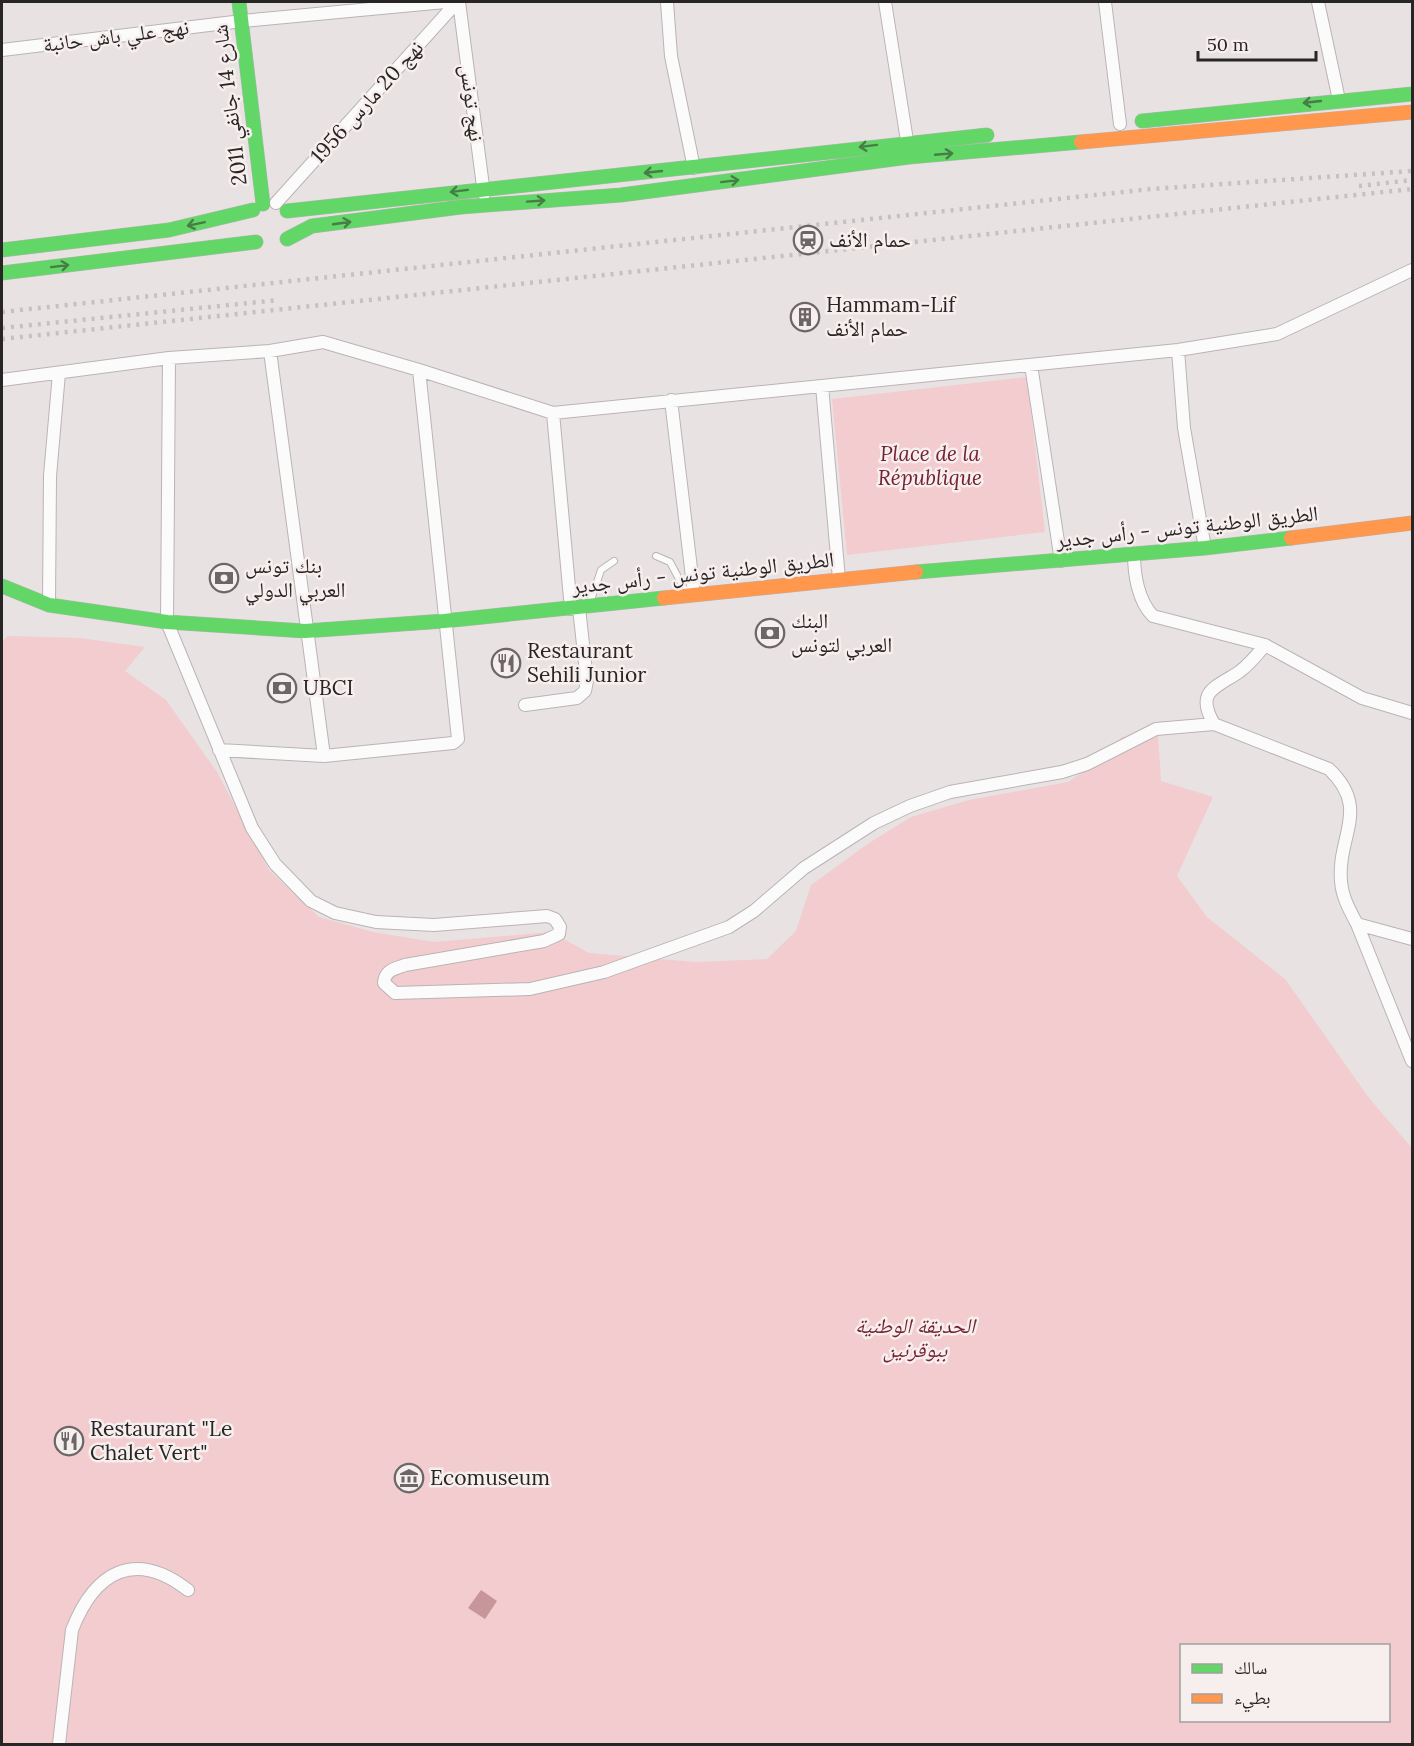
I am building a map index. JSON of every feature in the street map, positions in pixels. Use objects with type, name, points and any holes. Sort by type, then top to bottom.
[{"type":"main road","name":"شارع 14 جانفي 2011","points":[[239,2],[270,207]]},
{"type":"main road","points":[[1114,124],[1339,99],[1413,94]]},
{"type":"main road","points":[[2,273],[215,245],[256,242],[272,247],[312,226],[485,205],[621,195],[909,158],[1413,112]]},
{"type":"main road","points":[[2,250],[169,230],[270,207],[694,168],[907,141],[1002,134]]},
{"type":"main road","points":[[270,207],[292,222],[287,239]]},
{"type":"main road","points":[[256,242],[248,227],[270,207]]},
{"type":"main road","name":"الطريق الوطنية تونس - رأس جدير","points":[[2,585],[49,604],[167,622],[306,631],[580,608],[839,579],[1205,548],[1413,523]]},
{"type":"street","name":"نهج علي باش حانبة","points":[[2,50],[242,21],[445,2]]},
{"type":"street","name":"نهج تونس","points":[[458,2],[485,205]]},
{"type":"street","name":"نهج 20 مارس 1956","points":[[270,207],[458,2]]},
{"type":"street","points":[[668,2],[671,56],[694,168]]},
{"type":"street","points":[[885,2],[909,158]]},
{"type":"street","points":[[1105,2],[1114,124]]},
{"type":"street","points":[[1318,2],[1339,99]]},
{"type":"street","points":[[2,380],[169,358],[270,351],[323,342],[553,413],[1178,350],[1277,334],[1413,270]]},
{"type":"street","points":[[1178,350],[1184,428],[1205,548]]},
{"type":"street","points":[[270,351],[324,756]]},
{"type":"street","points":[[169,358],[167,622],[252,828],[275,864],[311,901],[335,913],[376,922],[434,925],[547,916],[555,919],[560,927],[559,933],[544,941],[405,965],[389,970],[384,976],[384,984],[395,993],[530,989],[586,977],[729,927],[754,911],[804,868],[874,823],[910,806],[950,792],[1062,772],[1087,764],[1156,729],[1214,724],[1329,769],[1343,782],[1351,818],[1343,855],[1341,881],[1347,905],[1357,924],[1413,1061]]},
{"type":"street","points":[[1031,365],[1061,561]]},
{"type":"street","points":[[219,750],[324,756],[456,741],[459,736],[444,621],[419,370]]},
{"type":"street","points":[[49,604],[50,476],[59,373]]},
{"type":"street","points":[[822,386],[839,579]]},
{"type":"street","points":[[672,400],[691,595]]},
{"type":"street","points":[[525,705],[572,699],[585,691],[587,686],[580,608],[553,413]]},
{"type":"street","points":[[1134,554],[1134,570],[1143,603],[1152,616],[1265,645],[1362,698],[1413,713]]},
{"type":"street","points":[[1214,724],[1207,712],[1206,698],[1211,690],[1252,662],[1265,645]]},
{"type":"street","points":[[1357,924],[1413,939]]},
{"type":"street","points":[[59,1744],[72,1630],[78,1615],[101,1582],[118,1572],[138,1568],[170,1576],[188,1590]]},
{"type":"lane","points":[[656,556],[670,562],[691,595]]},
{"type":"lane","points":[[580,608],[601,570],[614,561]]},
{"type":"green space","name":"Place de la République","points":[[1027,377],[1045,532],[847,555],[832,399]]},
{"type":"green space","name":"الحديقة الوطنية ببوقرنين","points":[[7,636],[80,638],[145,647],[125,671],[166,700],[217,772],[269,870],[319,917],[373,932],[434,942],[551,932],[589,953],[695,962],[767,959],[796,931],[811,885],[869,843],[911,817],[969,800],[1068,782],[1102,759],[1122,737],[1158,736],[1161,781],[1213,797],[1177,876],[1207,917],[1285,979],[1369,1098],[1412,1148],[1412,1744],[2,1744],[2,642]]},
{"type":"shaded area","points":[[481,1590],[497,1601],[485,1619],[468,1608]]},
{"type":"railway","points":[[2,312],[1151,189],[1412,171]]},
{"type":"railway","points":[[1359,186],[1412,180]]},
{"type":"railway","points":[[2,339],[1412,189]]},
{"type":"railway","points":[[2,328],[279,300]]},
{"type":"traffic: fast","points":[[239,2],[263,204]]},
{"type":"traffic: fast","points":[[1142,121],[1412,94]]},
{"type":"traffic: fast","points":[[287,211],[987,135]]},
{"type":"traffic: fast","points":[[287,239],[312,226],[461,207],[621,195],[909,157],[1081,142]]},
{"type":"traffic: fast","points":[[2,250],[169,230],[253,210]]},
{"type":"traffic: fast","points":[[2,273],[256,242]]},
{"type":"traffic: fast","points":[[916,572],[1205,548],[1291,538]]},
{"type":"traffic: fast","points":[[2,586],[49,605],[167,622],[305,631],[444,621],[664,598]]},
{"type":"traffic: slow","points":[[1081,142],[1412,112]]},
{"type":"traffic: slow","points":[[1291,538],[1412,523]]},
{"type":"traffic: slow","points":[[664,598],[916,572]]},
{"type":"place","name":"حمام الأنف","points":[[808,240]]},
{"type":"place","name":"Hammam-Lif حمام الأنف","points":[[805,317]]},
{"type":"place","name":"بنك تونس العربي الدولي","points":[[224,578]]},
{"type":"place","name":"البنك العربي لتونس","points":[[770,633]]},
{"type":"place","name":"Restaurant Sehili Junior","points":[[506,663]]},
{"type":"place","name":"UBCI","points":[[282,688]]},
{"type":"place","name":"Restaurant \"Le Chalet Vert\"","points":[[69,1441]]},
{"type":"place","name":"Ecomuseum","points":[[409,1478]]}]
